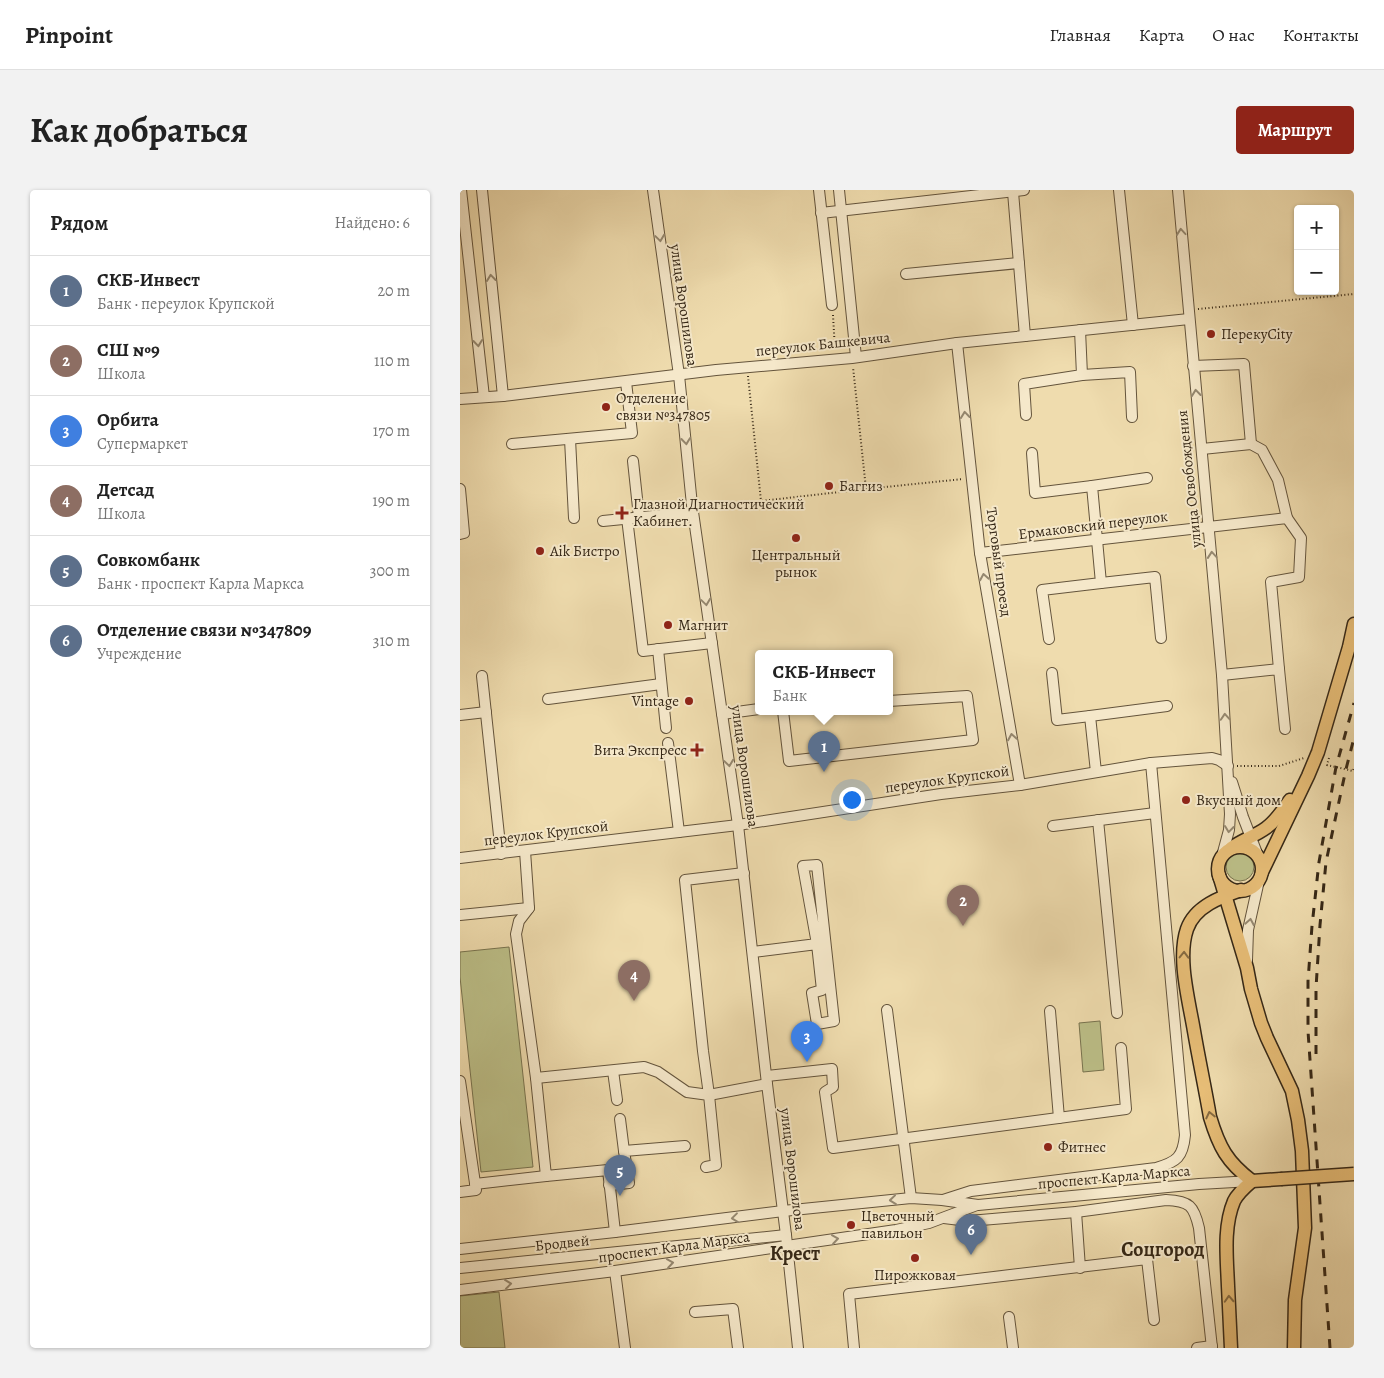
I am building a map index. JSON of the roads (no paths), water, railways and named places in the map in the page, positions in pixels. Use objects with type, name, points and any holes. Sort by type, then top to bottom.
[{"type":"main road","points":[[1252,1181],[1229,1160],[1218,1142],[1210,1117],[1184,964],[1184,946],[1187,929],[1191,921],[1203,908],[1218,898],[1253,886],[1318,752],[1354,624]]},
{"type":"main road","points":[[1294,1348],[1295,1300],[1306,1228],[1302,1151],[1298,1120],[1292,1092],[1267,1038],[1251,989],[1247,968],[1219,875],[1219,865],[1226,853],[1243,839],[1265,829],[1275,819],[1308,776]]},
{"type":"main road","points":[[1226,853],[1240,847],[1250,849],[1258,856],[1261,870]]},
{"type":"main road","points":[[1219,875],[1228,886],[1241,890]]},
{"type":"main road","points":[[1232,1348],[1227,1232],[1235,1201],[1252,1181],[1354,1174]]},
{"type":"street","points":[[461,190],[484,397]]},
{"type":"street","points":[[482,190],[503,396]]},
{"type":"street","name":"улица Ворошилова","points":[[653,190],[679,376],[693,512],[738,825],[798,1348]]},
{"type":"street","points":[[819,190],[832,305]]},
{"type":"street","points":[[839,190],[854,357]]},
{"type":"street","points":[[821,213],[1024,190]]},
{"type":"street","points":[[1119,190],[1133,325]]},
{"type":"street","name":"улица Освобождения","points":[[1178,190],[1222,675],[1228,766]]},
{"type":"street","points":[[1013,192],[1025,336]]},
{"type":"street","points":[[906,274],[1019,263]]},
{"type":"street","name":"переулок Башкевича","points":[[460,399],[503,396],[854,357],[957,343],[1133,325],[1188,315]]},
{"type":"street","points":[[1080,330],[1082,375]]},
{"type":"street","name":"Торговый проезд","points":[[957,343],[980,553],[1020,785]]},
{"type":"street","points":[[1193,366],[1244,364],[1251,444]]},
{"type":"street","points":[[1026,415],[1024,384],[1082,375],[1130,372],[1132,417]]},
{"type":"street","points":[[512,444],[632,433],[626,382]]},
{"type":"street","points":[[570,439],[574,518]]},
{"type":"street","points":[[1202,449],[1251,444],[1262,450],[1278,480],[1287,518],[1300,538],[1299,577],[1271,582],[1285,729]]},
{"type":"street","points":[[1032,453],[1036,493],[1147,478]]},
{"type":"street","points":[[633,462],[639,517]]},
{"type":"street","points":[[1092,486],[1101,583]]},
{"type":"street","points":[[460,489],[464,534],[460,534]]},
{"type":"street","points":[[603,521],[693,512]]},
{"type":"street","points":[[627,518],[643,651],[712,643]]},
{"type":"street","name":"Ермаковский переулок","points":[[980,553],[1287,518]]},
{"type":"street","points":[[1049,639],[1042,590],[1155,577],[1161,638]]},
{"type":"street","points":[[658,649],[666,728]]},
{"type":"street","points":[[1222,675],[1279,669]]},
{"type":"street","points":[[1052,673],[1057,720],[1167,706]]},
{"type":"street","points":[[482,676],[501,854]]},
{"type":"street","points":[[548,699],[662,684]]},
{"type":"street","points":[[783,715],[789,761],[973,740],[967,696],[893,701]]},
{"type":"street","points":[[722,714],[755,710]]},
{"type":"street","points":[[460,715],[486,712]]},
{"type":"street","points":[[1090,716],[1096,772]]},
{"type":"street","points":[[668,743],[679,832]]},
{"type":"street","name":"переулок Крупской","points":[[460,858],[738,825],[941,794],[1020,785],[1150,763],[1212,758],[1228,766]]},
{"type":"street","points":[[942,1200],[970,1191],[1156,1168],[1174,1161],[1180,1156],[1183,1149],[1184,1135],[1150,763]]},
{"type":"street","points":[[1228,766],[1261,870],[1248,930],[1247,968]]},
{"type":"street","points":[[1226,853],[1230,814],[1228,766]]},
{"type":"street","points":[[1053,826],[1155,812]]},
{"type":"street","points":[[1098,820],[1117,1013]]},
{"type":"street","points":[[525,851],[529,908],[519,921],[516,934],[536,1078],[546,1176]]},
{"type":"street","points":[[818,864],[834,1021],[817,1024],[812,993],[822,990],[818,944],[803,866],[818,864]]},
{"type":"street","points":[[706,1167],[716,1165],[710,1095],[685,880],[744,873]]},
{"type":"street","points":[[460,915],[529,908]]},
{"type":"street","points":[[753,952],[818,944]]},
{"type":"street","points":[[887,1010],[911,1198]]},
{"type":"street","points":[[1050,1010],[1059,1118]]},
{"type":"street","points":[[536,1078],[644,1067],[658,1072],[687,1092],[710,1095],[767,1080],[832,1069],[833,1087],[825,1092],[833,1148],[1126,1109],[1120,1048]]},
{"type":"street","points":[[613,1071],[617,1100]]},
{"type":"street","points":[[460,1081],[476,1190],[460,1192]]},
{"type":"street","points":[[609,1185],[629,1182],[620,1119]]},
{"type":"street","points":[[624,1151],[685,1146]]},
{"type":"street","points":[[475,1184],[608,1170],[615,1232]]},
{"type":"street","name":"проспект Карла Маркса","points":[[460,1249],[911,1198],[978,1205],[1252,1181]]},
{"type":"street","points":[[943,1218],[981,1220],[1076,1212],[1166,1200],[1180,1201],[1192,1208],[1197,1216],[1199,1228],[1212,1347],[1197,1348]]},
{"type":"street","name":"проспект Карла Маркса","points":[[460,1290],[615,1271],[896,1230],[922,1225],[978,1205]]},
{"type":"street","points":[[1076,1212],[1080,1268]]},
{"type":"street","name":"Бродвей","points":[[460,1268],[786,1236]]},
{"type":"street","points":[[854,1348],[849,1294],[1147,1259],[1154,1320]]},
{"type":"street","points":[[615,1271],[625,1348]]},
{"type":"street","points":[[695,1312],[733,1309],[738,1348]]},
{"type":"street","points":[[1009,1317],[1013,1348]]},
{"type":"railway","points":[[1330,1348],[1308,1031],[1308,981],[1319,862],[1336,767],[1354,703]]},
{"type":"railway","points":[[1316,1054],[1316,988],[1326,862],[1354,738]]},
{"type":"place","name":"ПерекуCity","points":[[1211,334]]},
{"type":"place","name":"Отделение связи №347805","points":[[606,407]]},
{"type":"place","name":"Баггиз","points":[[829,486]]},
{"type":"place","name":"Глазной Диагностический Кабинет.","points":[[622,513]]},
{"type":"place","name":"Центральный рынок","points":[[796,538]]},
{"type":"place","name":"Aik Бистро","points":[[540,551]]},
{"type":"place","name":"Магнит","points":[[668,625]]},
{"type":"place","name":"Vintage","points":[[689,701]]},
{"type":"place","name":"Вита Экспресс","points":[[697,750]]},
{"type":"place","name":"СКБ-Инвест","points":[[824,772]]},
{"type":"place","name":"Вкусный дом","points":[[1186,800]]},
{"type":"place","name":"СШ №9","points":[[963,926]]},
{"type":"place","name":"Детсад","points":[[634,1001]]},
{"type":"place","name":"Орбита","points":[[807,1062]]},
{"type":"place","name":"Фитнес","points":[[1048,1147]]},
{"type":"place","name":"Совкомбанк","points":[[620,1196]]},
{"type":"place","name":"Цветочный павильон","points":[[851,1225]]},
{"type":"place","name":"Отделение связи №347809","points":[[971,1255]]},
{"type":"place","name":"Пирожковая","points":[[915,1258]]},
{"type":"district","name":"Соцгород","points":[[1163,1249]]},
{"type":"district","name":"Крест","points":[[795,1253]]}]
